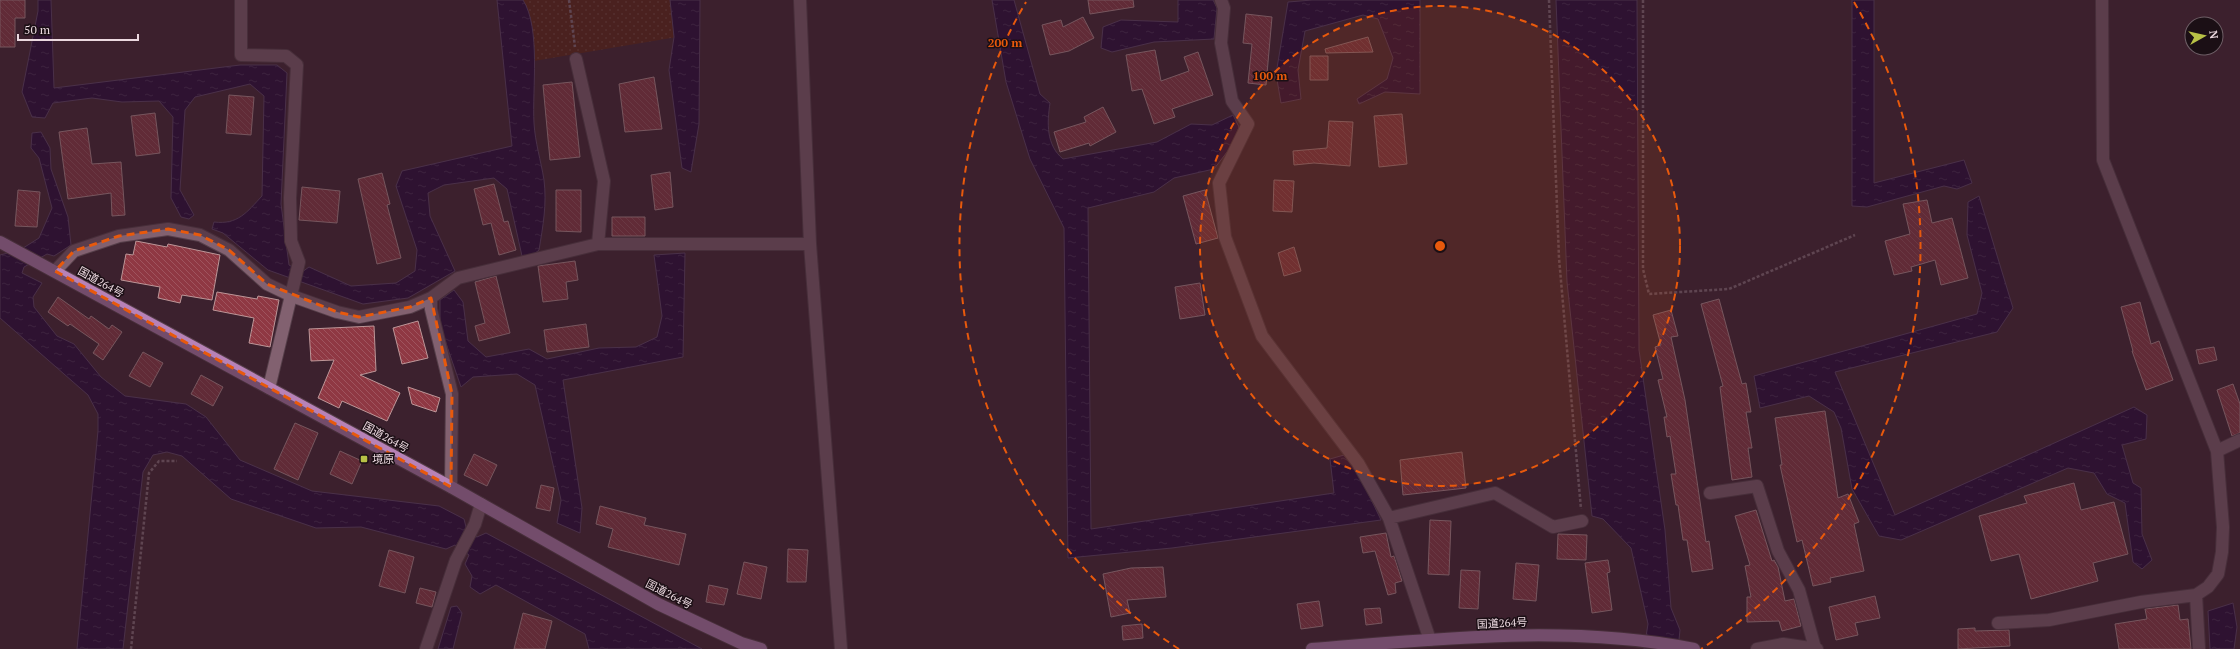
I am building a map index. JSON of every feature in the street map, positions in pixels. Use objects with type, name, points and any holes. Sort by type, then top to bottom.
[{"type":"highway","name":"国道264号","points":[[5,244],[451,487],[658,604],[741,643],[761,649]]},
{"type":"highway","name":"国道264号","points":[[1312,649],[1529,634],[1640,641],[1689,648]]},
{"type":"street","points":[[241,0],[241,55],[286,56],[297,65],[290,198],[291,240],[299,262],[269,388]]},
{"type":"street","points":[[800,0],[810,244],[841,649]]},
{"type":"street","points":[[1221,0],[1224,8],[1221,43],[1232,101],[1248,124],[1219,183],[1225,237],[1262,336],[1358,463],[1389,518],[1430,640]]},
{"type":"street","points":[[1998,623],[2049,620],[2141,602],[2196,595],[2208,587],[2218,574],[2222,552],[2224,527],[2217,451],[2103,160],[2102,0]]},
{"type":"street","points":[[576,59],[604,181],[598,244]]},
{"type":"street","points":[[55,271],[74,251],[120,236],[168,229],[200,235],[229,250],[268,284],[292,296],[337,312],[359,317],[410,307],[431,298],[458,278],[598,244],[810,244]]},
{"type":"street","points":[[431,298],[431,309],[452,394],[451,487]]},
{"type":"street","points":[[2217,451],[2240,440]]},
{"type":"street","points":[[1710,493],[1757,486],[1778,551],[1799,590],[1816,649],[1783,644],[1757,649]]},
{"type":"street","points":[[1389,518],[1495,493],[1553,527],[1582,521]]},
{"type":"street","points":[[426,649],[456,560],[475,524],[481,504]]},
{"type":"street","points":[[2196,595],[2199,649]]},
{"type":"path","points":[[569,0],[576,59]]},
{"type":"path","points":[[1549,0],[1559,258],[1582,521]]},
{"type":"path","points":[[1643,0],[1643,269],[1649,294],[1729,288],[1855,235]]},
{"type":"path","points":[[131,649],[149,473],[159,461],[177,461]]},
{"type":"highlighted area","points":[[168,229],[200,235],[229,250],[267,284],[337,312],[359,317],[410,307],[431,298],[452,394],[451,487],[55,271],[74,251],[119,236]]},
{"type":"shaded area","points":[[510,0],[695,0],[695,34],[516,64]]},
{"type":"water","points":[[38,0],[51,0],[54,88],[240,65],[277,65],[287,73],[281,204],[289,265],[302,272],[309,267],[351,286],[396,283],[415,271],[417,250],[396,186],[402,171],[512,146],[497,0],[523,0],[529,12],[534,43],[534,123],[545,189],[544,215],[539,250],[533,255],[522,256],[507,189],[494,178],[444,185],[428,193],[430,216],[455,271],[408,298],[363,304],[268,270],[223,233],[212,229],[214,222],[230,221],[241,216],[247,212],[262,196],[264,96],[250,84],[195,97],[185,110],[180,190],[194,215],[189,219],[181,217],[171,198],[173,117],[159,101],[122,102],[92,98],[53,103],[45,118],[32,117],[22,92],[38,11]]},
{"type":"water","points":[[670,0],[700,0],[699,124],[691,172],[682,168],[669,70],[674,37]]},
{"type":"water","points":[[992,0],[1014,0],[1040,94],[1050,103],[1048,126],[1053,147],[1063,159],[1157,142],[1191,124],[1212,125],[1233,115],[1239,127],[1234,143],[1214,169],[1174,178],[1154,192],[1088,208],[1091,529],[1334,493],[1330,459],[1344,455],[1358,472],[1381,520],[1172,548],[1068,558],[1064,228],[1030,159],[1006,82]]},
{"type":"water","points":[[1178,0],[1213,0],[1217,8],[1214,39],[1154,42],[1112,52],[1101,48],[1103,27],[1121,20],[1178,22]]},
{"type":"water","points":[[1312,0],[1420,0],[1420,94],[1385,92],[1359,104],[1357,99],[1387,79],[1393,58],[1378,19],[1363,15],[1305,31],[1298,70],[1301,99],[1281,103],[1276,74],[1288,2]]},
{"type":"water","points":[[1556,0],[1637,0],[1639,350],[1665,530],[1671,608],[1680,630],[1678,649],[1644,649],[1648,624],[1631,548],[1603,519],[1592,516],[1567,282]]},
{"type":"water","points":[[1852,0],[1874,0],[1874,183],[1964,160],[1972,183],[1957,189],[1944,186],[1867,207],[1852,206]]},
{"type":"water","points":[[41,132],[50,148],[51,169],[68,217],[71,245],[54,256],[47,254],[24,267],[22,273],[42,283],[33,297],[34,307],[57,336],[74,344],[101,377],[125,396],[186,404],[206,417],[240,460],[312,491],[439,506],[464,519],[467,531],[477,537],[486,533],[702,649],[589,649],[585,634],[496,585],[480,594],[470,587],[472,576],[465,564],[469,555],[455,545],[446,549],[361,527],[316,528],[231,499],[182,456],[167,452],[153,455],[143,472],[123,649],[77,649],[98,431],[98,414],[88,395],[0,318],[0,255],[20,250],[39,238],[52,208],[39,158],[31,148],[32,133]]},
{"type":"water","points":[[1979,196],[2013,308],[1997,332],[1835,372],[1895,515],[2134,407],[2147,415],[2146,439],[2122,445],[2133,483],[2141,488],[2142,534],[2152,560],[2142,569],[2133,562],[2125,503],[2107,494],[2094,473],[2068,468],[1901,540],[1879,536],[1852,489],[1841,428],[1834,412],[1809,396],[1760,408],[1754,376],[1977,314],[1982,293],[1967,235],[1968,202]]},
{"type":"water","points":[[685,253],[683,357],[563,380],[582,508],[580,533],[557,523],[561,500],[535,385],[517,374],[473,377],[461,387],[440,326],[440,300],[454,290],[463,302],[468,341],[486,357],[529,349],[547,359],[599,348],[636,347],[657,337],[662,316],[654,255]]},
{"type":"water","points":[[2233,603],[2237,627],[2234,649],[2210,649],[2208,611]]},
{"type":"water","points":[[457,606],[462,613],[453,649],[438,649],[451,607]]},
{"type":"building","points":[[0,0],[25,0],[25,18],[15,18],[15,47],[0,47]]},
{"type":"building","points":[[1088,0],[1133,0],[1134,7],[1090,14]]},
{"type":"building","points":[[1246,14],[1272,17],[1266,85],[1248,83],[1252,44],[1243,43]]},
{"type":"building","points":[[1083,17],[1094,38],[1069,51],[1050,55],[1042,25],[1061,20],[1063,27]]},
{"type":"building","points":[[1368,37],[1373,52],[1326,53],[1325,49]]},
{"type":"building","points":[[1155,50],[1161,81],[1189,71],[1184,57],[1198,52],[1213,95],[1172,109],[1175,117],[1154,124],[1142,89],[1132,91],[1126,55]]},
{"type":"building","points":[[1310,56],[1328,56],[1328,80],[1310,80]]},
{"type":"building","points":[[654,77],[662,129],[625,132],[619,84]]},
{"type":"building","points":[[572,82],[580,157],[550,160],[543,85]]},
{"type":"building","points":[[229,95],[254,97],[251,135],[226,133]]},
{"type":"building","points":[[1103,107],[1116,132],[1090,146],[1089,143],[1060,152],[1054,132],[1086,122],[1084,117]]},
{"type":"building","points":[[155,113],[160,153],[136,156],[131,116]]},
{"type":"building","points":[[1402,114],[1407,164],[1379,167],[1374,116]]},
{"type":"building","points":[[1329,121],[1353,122],[1350,166],[1314,163],[1294,165],[1293,151],[1327,148]]},
{"type":"building","points":[[87,128],[92,164],[121,162],[125,215],[112,216],[111,193],[68,199],[59,132]]},
{"type":"building","points":[[670,172],[673,207],[655,210],[651,175]]},
{"type":"building","points":[[382,173],[390,204],[387,205],[401,258],[377,264],[358,179]]},
{"type":"building","points":[[1274,180],[1294,181],[1292,212],[1273,211]]},
{"type":"building","points":[[494,184],[504,222],[508,221],[516,250],[499,255],[491,223],[483,225],[474,189]]},
{"type":"building","points":[[302,187],[340,191],[337,223],[299,220]]},
{"type":"building","points":[[18,190],[40,192],[37,227],[15,226]]},
{"type":"building","points":[[556,190],[581,190],[581,232],[556,231]]},
{"type":"building","points":[[1205,190],[1218,238],[1196,244],[1183,196]]},
{"type":"building","points":[[1927,200],[1932,223],[1952,218],[1968,278],[1941,285],[1935,260],[1911,267],[1912,271],[1894,275],[1885,241],[1910,234],[1903,204]]},
{"type":"building","points":[[612,217],[645,217],[645,236],[612,236]]},
{"type":"building","points":[[136,241],[167,247],[168,244],[220,255],[212,300],[182,295],[180,303],[158,298],[160,287],[121,280],[126,254],[133,255]]},
{"type":"building","points":[[1294,247],[1301,271],[1284,276],[1278,253]]},
{"type":"building","points":[[575,261],[578,280],[566,282],[568,299],[543,302],[538,266]]},
{"type":"building","points":[[496,276],[510,333],[479,341],[475,326],[485,323],[475,282]]},
{"type":"building","points":[[1200,283],[1205,315],[1180,319],[1175,287]]},
{"type":"building","points":[[217,292],[257,299],[258,296],[279,300],[270,347],[249,343],[254,318],[213,310]]},
{"type":"building","points":[[58,297],[89,319],[91,316],[109,329],[112,325],[122,332],[103,360],[93,353],[99,344],[70,324],[68,326],[48,312]]},
{"type":"building","points":[[1719,299],[1742,384],[1746,383],[1751,412],[1746,412],[1752,448],[1748,448],[1752,477],[1732,480],[1720,387],[1723,386],[1701,304]]},
{"type":"building","points":[[2140,302],[2151,344],[2159,341],[2173,380],[2146,390],[2132,351],[2121,307]]},
{"type":"building","points":[[1671,310],[1678,336],[1671,337],[1685,400],[1706,542],[1709,541],[1713,569],[1692,572],[1687,540],[1683,540],[1678,505],[1676,505],[1671,474],[1676,474],[1670,436],[1667,437],[1664,417],[1667,417],[1658,380],[1663,379],[1655,347],[1661,345],[1653,315]]},
{"type":"building","points":[[418,321],[428,358],[402,364],[393,328]]},
{"type":"building","points":[[586,324],[589,347],[547,352],[544,330]]},
{"type":"building","points":[[374,326],[376,371],[360,375],[400,393],[387,421],[342,401],[339,408],[318,398],[334,360],[311,361],[309,329]]},
{"type":"building","points":[[2214,347],[2217,360],[2199,364],[2196,350]]},
{"type":"building","points":[[143,352],[163,363],[150,387],[129,376]]},
{"type":"building","points":[[201,375],[223,387],[213,406],[191,394]]},
{"type":"building","points":[[2233,384],[2240,404],[2240,433],[2232,436],[2217,390]]},
{"type":"building","points":[[408,387],[440,398],[436,412],[412,404]]},
{"type":"building","points":[[1825,411],[1838,498],[1848,494],[1859,522],[1854,524],[1864,571],[1830,578],[1831,582],[1813,586],[1802,540],[1797,542],[1780,465],[1782,465],[1775,418]]},
{"type":"building","points":[[295,423],[318,433],[298,480],[274,469]]},
{"type":"building","points":[[340,451],[362,461],[352,484],[330,474]]},
{"type":"building","points":[[1462,452],[1466,488],[1403,495],[1400,460]]},
{"type":"building","points":[[474,454],[497,465],[487,486],[464,475]]},
{"type":"building","points":[[2074,483],[2081,510],[2114,502],[2128,554],[2093,563],[2098,581],[2031,599],[2019,554],[1991,561],[1979,516],[2027,503],[2024,496]]},
{"type":"building","points":[[541,485],[554,488],[550,511],[536,508]]},
{"type":"building","points":[[600,506],[646,518],[644,525],[686,534],[679,565],[608,547],[613,529],[596,524]]},
{"type":"building","points":[[1756,510],[1772,561],[1774,560],[1778,567],[1785,601],[1794,599],[1801,626],[1782,631],[1779,621],[1747,622],[1747,597],[1751,597],[1745,566],[1750,565],[1735,516]]},
{"type":"building","points":[[1430,520],[1451,521],[1449,575],[1428,574]]},
{"type":"building","points":[[1386,533],[1391,557],[1394,556],[1402,581],[1395,583],[1396,593],[1388,595],[1375,551],[1363,553],[1360,537]]},
{"type":"building","points":[[1558,534],[1587,535],[1586,560],[1557,559]]},
{"type":"building","points":[[788,549],[808,550],[806,582],[787,582]]},
{"type":"building","points":[[389,550],[414,557],[405,593],[379,586]]},
{"type":"building","points":[[1608,560],[1610,572],[1607,573],[1612,610],[1592,613],[1585,563]]},
{"type":"building","points":[[744,562],[767,567],[761,599],[737,594]]},
{"type":"building","points":[[1516,563],[1539,565],[1536,601],[1513,599]]},
{"type":"building","points":[[1163,567],[1166,597],[1127,600],[1130,613],[1111,617],[1103,574],[1131,568]]},
{"type":"building","points":[[1461,570],[1480,571],[1478,609],[1459,608]]},
{"type":"building","points":[[709,585],[728,589],[724,605],[706,602]]},
{"type":"building","points":[[420,588],[436,592],[432,607],[416,603]]},
{"type":"building","points":[[1875,596],[1880,618],[1855,623],[1858,635],[1836,640],[1829,607]]},
{"type":"building","points":[[1319,601],[1323,626],[1301,629],[1297,604]]},
{"type":"building","points":[[2178,605],[2180,620],[2188,619],[2191,649],[2119,649],[2115,624],[2147,619],[2145,609]]},
{"type":"building","points":[[1380,608],[1382,623],[1366,625],[1364,609]]},
{"type":"building","points":[[523,613],[552,621],[545,649],[514,649]]},
{"type":"building","points":[[1142,624],[1143,638],[1123,640],[1122,626]]},
{"type":"building","points":[[1975,628],[1975,631],[2009,630],[2010,646],[1958,649],[1958,629]]},
{"type":"place","name":"境原","points":[[364,459]]}]
